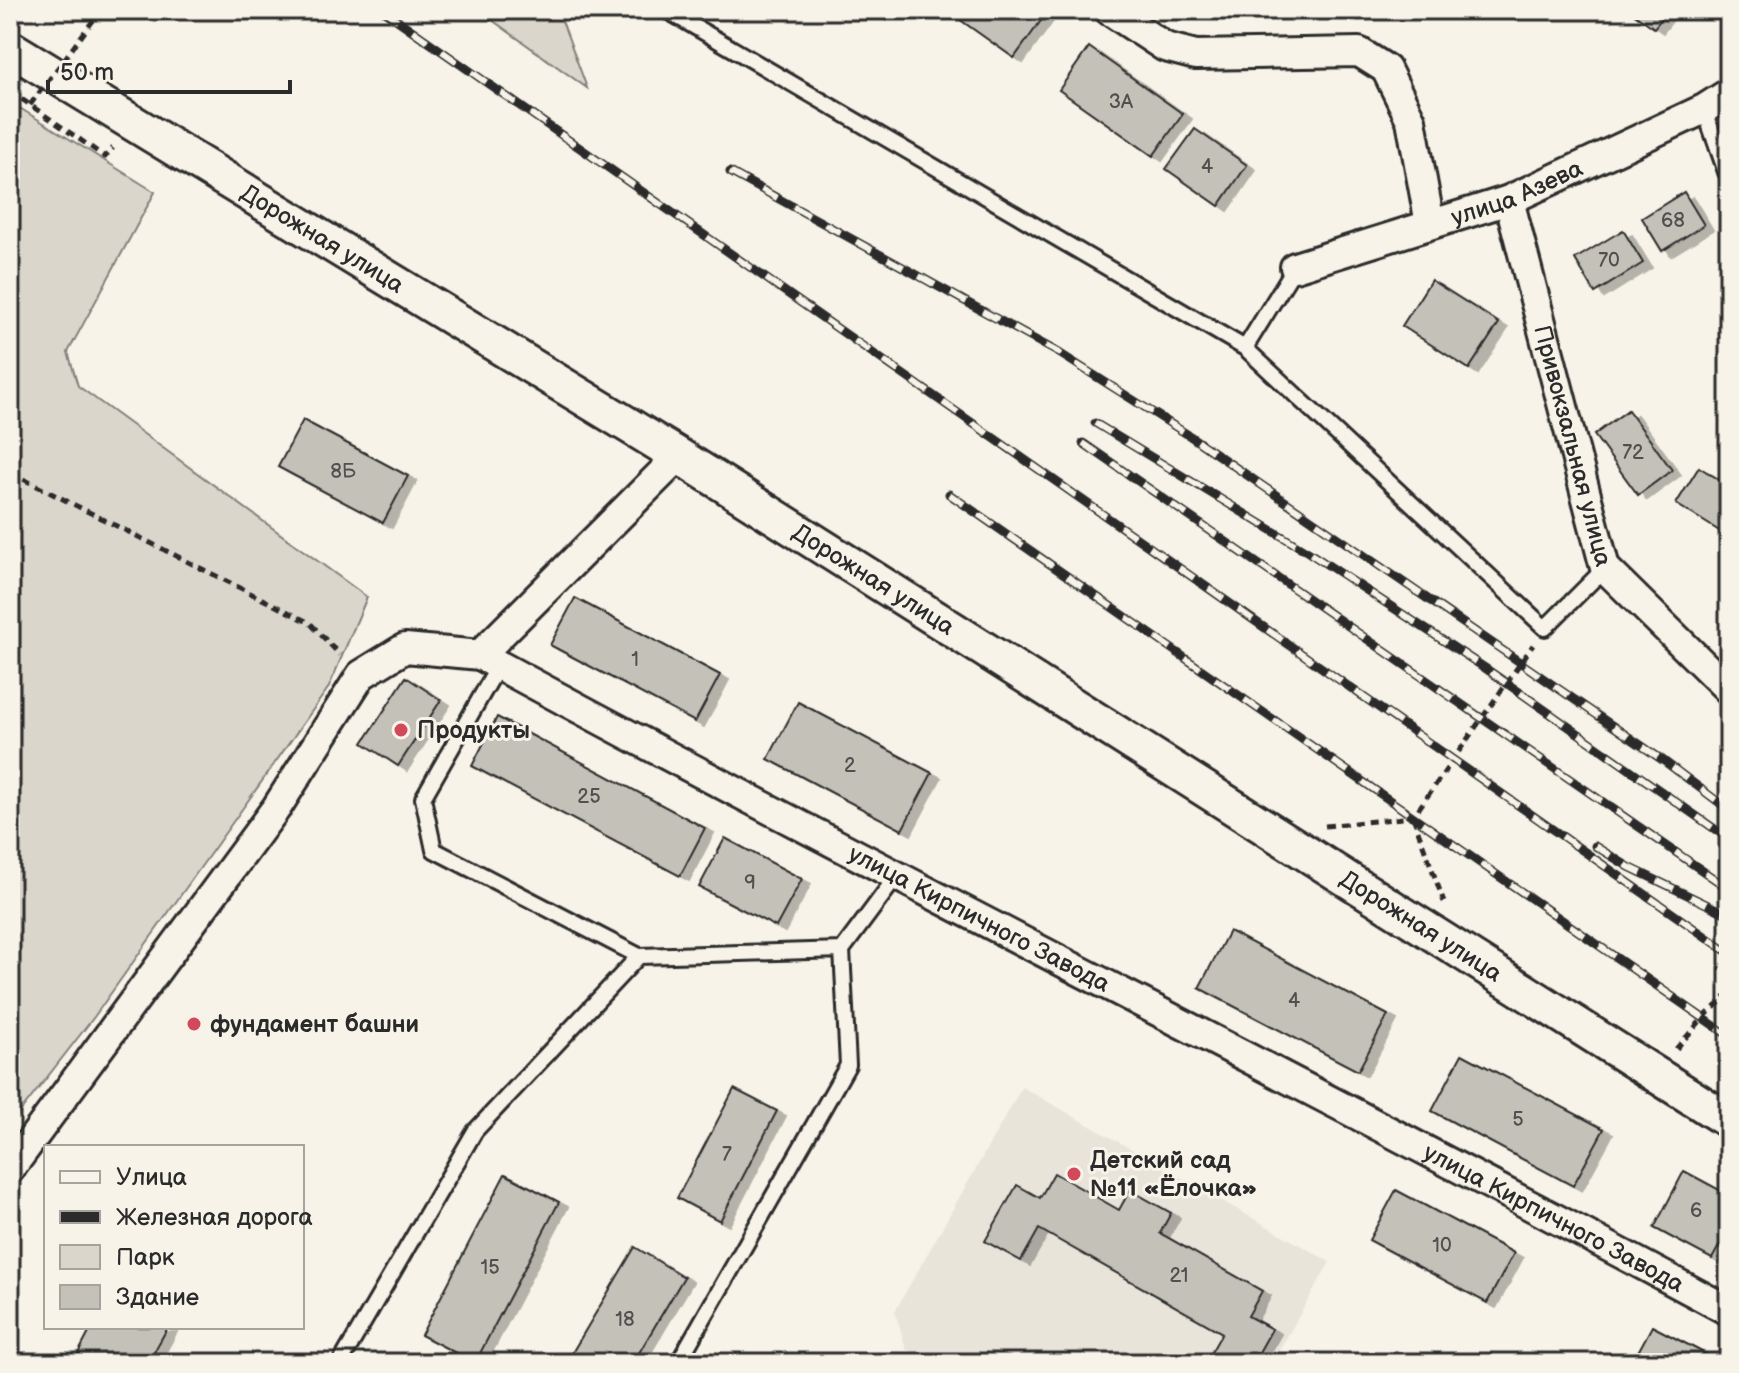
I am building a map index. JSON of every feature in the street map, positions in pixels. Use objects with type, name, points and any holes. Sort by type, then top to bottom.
[{"type":"street","points":[[1109,10],[1165,47],[1196,55],[1359,52],[1386,69],[1411,120],[1430,224]]},
{"type":"street","name":"Дорожная улица","points":[[10,48],[679,456],[1729,1121]]},
{"type":"street","name":"улица Азева","points":[[1295,267],[1509,200],[1704,109],[1729,93]]},
{"type":"street","name":"Привокзальная улица","points":[[1509,200],[1605,568],[1729,690]]},
{"type":"street","points":[[10,1169],[277,807],[361,675],[405,648],[490,660],[679,456]]},
{"type":"street","name":"улица Кирпичного Завода","points":[[490,660],[1729,1311]]},
{"type":"lane","points":[[666,10],[1245,348],[1545,628],[1605,568]]},
{"type":"lane","points":[[1704,109],[1729,176]]},
{"type":"lane","points":[[1245,348],[1295,267]]},
{"type":"lane","points":[[490,660],[423,798],[434,850],[639,956],[842,950]]},
{"type":"lane","points":[[678,1363],[848,1065],[842,950],[897,876]]},
{"type":"lane","points":[[340,1363],[475,1131],[639,956]]},
{"type":"path","points":[[30,105],[101,10]]},
{"type":"path","points":[[10,91],[105,157]]},
{"type":"path","points":[[10,476],[21,478],[310,623],[361,675]]},
{"type":"path","points":[[1270,832],[1413,817],[1545,628]]},
{"type":"path","points":[[1413,817],[1463,954]]},
{"type":"path","points":[[1686,1038],[1729,994]]},
{"type":"shaded area","name":"Детский сад №11 «Ёлочка»","points":[[1022,1087],[1330,1262],[1272,1363],[931,1363],[906,1349],[895,1311]]},
{"type":"green space","points":[[478,10],[558,10],[587,88]]},
{"type":"green space","points":[[10,102],[155,192],[68,352],[78,386],[367,597],[329,687],[94,1017],[10,1125]]},
{"type":"building","points":[[950,10],[1038,10],[1045,15],[1014,58]]},
{"type":"building","points":[[1629,10],[1668,10],[1654,28]]},
{"type":"building","points":[[1089,47],[1183,114],[1153,156],[1059,90]]},
{"type":"building","points":[[1195,129],[1247,165],[1219,206],[1166,169]]},
{"type":"building","points":[[1684,192],[1704,225],[1662,251],[1642,218]]},
{"type":"building","points":[[1623,230],[1643,263],[1595,293],[1575,259]]},
{"type":"building","points":[[1431,280],[1499,323],[1469,369],[1402,326]]},
{"type":"building","points":[[1628,410],[1672,470],[1638,495],[1594,435]]},
{"type":"building","points":[[303,420],[408,476],[383,523],[278,467]]},
{"type":"building","points":[[1699,467],[1729,486],[1729,537],[1676,504]]},
{"type":"building","points":[[575,598],[720,675],[695,722],[550,645]]},
{"type":"building","points":[[406,677],[441,700],[398,766],[363,743]]},
{"type":"building","points":[[798,702],[932,773],[902,830],[768,759]]},
{"type":"building","points":[[497,717],[705,828],[680,876],[472,766]]},
{"type":"building","points":[[725,838],[802,879],[776,927],[699,887]]},
{"type":"building","points":[[1229,931],[1388,1015],[1358,1071],[1199,988]]},
{"type":"building","points":[[1462,1054],[1604,1129],[1573,1186],[1432,1111]]},
{"type":"building","points":[[734,1089],[777,1111],[720,1221],[677,1198]]},
{"type":"building","points":[[1684,1171],[1729,1195],[1729,1228],[1712,1259],[1654,1228]]},
{"type":"building","points":[[1054,1173],[1119,1210],[1130,1190],[1171,1213],[1160,1233],[1262,1291],[1248,1316],[1272,1329],[1253,1363],[1205,1363],[1222,1333],[1039,1229],[1021,1261],[985,1241],[1017,1185],[1040,1198]]},
{"type":"building","points":[[505,1174],[559,1202],[475,1363],[421,1335]]},
{"type":"building","points":[[1396,1190],[1514,1253],[1487,1303],[1369,1240]]},
{"type":"building","points":[[635,1247],[684,1277],[633,1363],[566,1363]]},
{"type":"building","points":[[1652,1326],[1723,1363],[1632,1363]]},
{"type":"building","points":[[91,1329],[167,1329],[148,1363],[73,1363]]},
{"type":"railway","points":[[383,10],[1729,953]]},
{"type":"railway","points":[[730,172],[1059,353],[1190,436],[1664,761],[1729,810]]},
{"type":"railway","points":[[1095,423],[1308,552],[1485,668],[1729,839]]},
{"type":"railway","points":[[1083,443],[1729,889]]},
{"type":"railway","points":[[949,494],[1729,1036]]},
{"type":"railway","points":[[1595,846],[1629,867],[1729,915]]},
{"type":"place","name":"Продукты","points":[[401,730]]},
{"type":"place","name":"фундамент башни","points":[[194,1024]]},
{"type":"place","name":"Детский сад №11 «Ёлочка»","points":[[1074,1174]]}]
